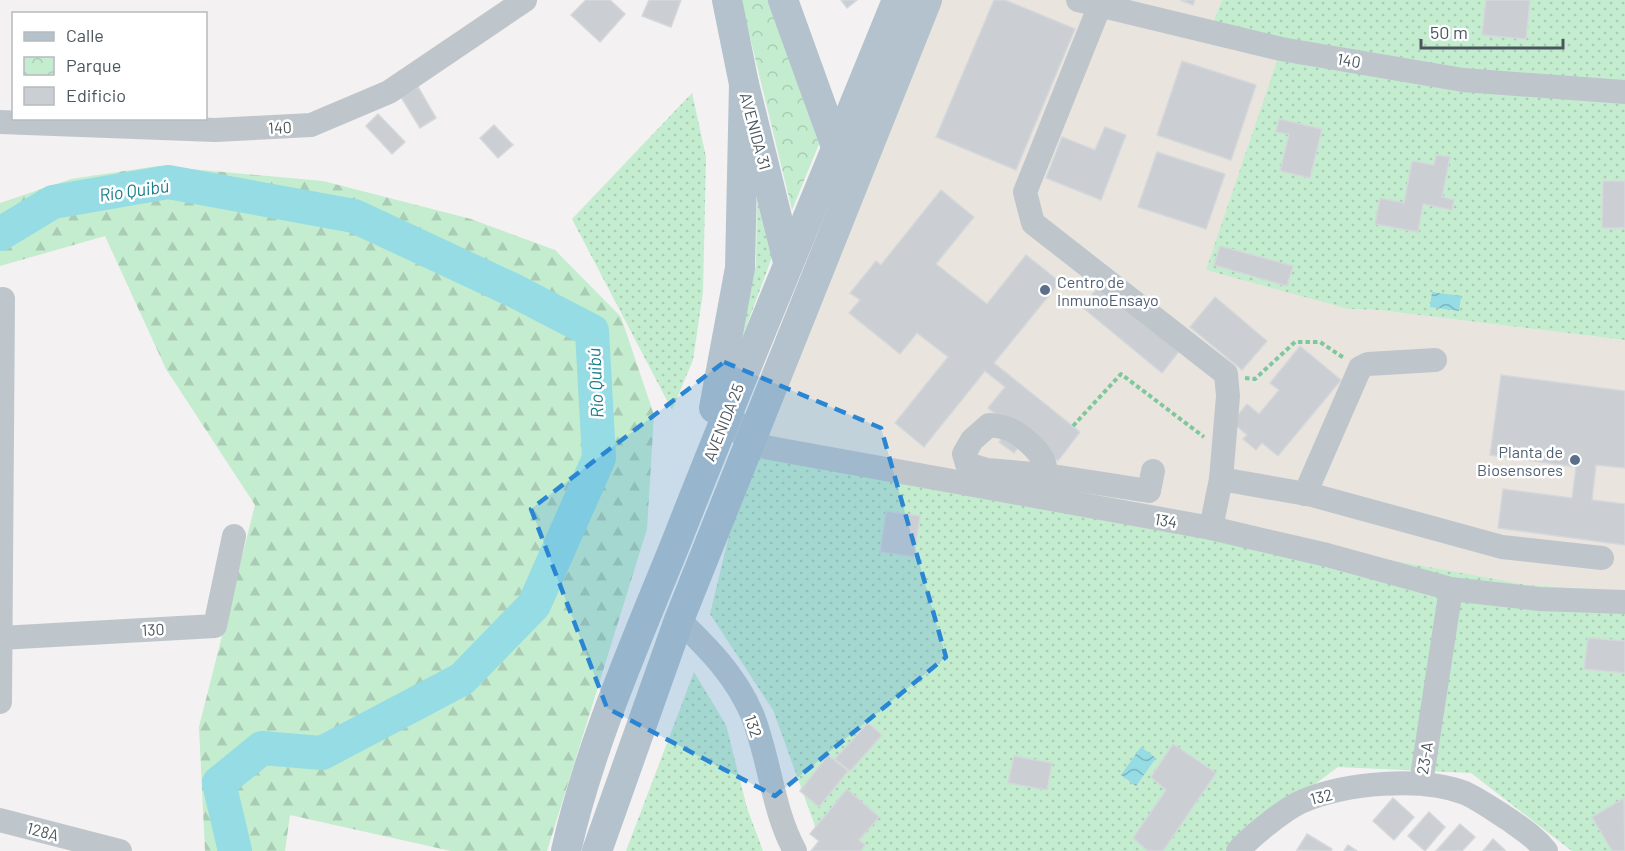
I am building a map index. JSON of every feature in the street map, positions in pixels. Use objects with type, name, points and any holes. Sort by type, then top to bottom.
[{"type":"main road","name":"AVENIDA 31","points":[[727,0],[744,84],[788,262]]},
{"type":"main road","points":[[783,0],[838,147],[847,202]]},
{"type":"main road","name":"AVENIDA 25","points":[[566,851],[572,825],[619,682],[788,262],[838,147],[897,0]]},
{"type":"main road","name":"AVENIDA 25","points":[[597,851],[679,620],[927,0]]},
{"type":"main road","points":[[676,542],[717,397],[740,268],[744,84]]},
{"type":"street","name":"140","points":[[0,122],[214,130],[312,125],[389,92],[525,0]]},
{"type":"street","name":"140","points":[[1089,3],[1281,49],[1440,76],[1625,92]]},
{"type":"street","points":[[1089,3],[1025,192],[1033,223],[1226,374],[1228,396],[1221,479],[1211,528]]},
{"type":"street","points":[[0,702],[3,299]]},
{"type":"street","points":[[1305,494],[1360,368],[1435,360]]},
{"type":"street","points":[[730,405],[735,427],[751,444]]},
{"type":"street","name":"134","points":[[751,444],[1043,486],[1327,555],[1451,589],[1539,599],[1625,602]]},
{"type":"street","points":[[1043,486],[1149,491],[1153,471]]},
{"type":"street","points":[[1221,479],[1305,494],[1502,547],[1602,558]]},
{"type":"street","name":"130","points":[[1,638],[215,626],[234,536]]},
{"type":"street","name":"23-A","points":[[1451,589],[1420,783],[1464,793],[1494,809],[1537,839],[1546,851]]},
{"type":"street","name":"132","points":[[679,620],[724,664],[752,715],[785,832],[795,851]]},
{"type":"street","name":"132","points":[[1250,847],[1302,801],[1374,783],[1420,783]]},
{"type":"street","name":"128A","points":[[0,820],[120,851]]},
{"type":"path","points":[[1226,374],[1255,379],[1295,342],[1320,342],[1343,358],[1364,366]]},
{"type":"path","points":[[1073,426],[1120,374],[1223,452]]},
{"type":"highlighted area","points":[[724,362],[881,428],[946,657],[775,796],[607,708],[531,509]]},
{"type":"shaded area","name":"Centro de InmunoEnsayo","points":[[927,0],[1222,0],[1210,30],[1281,49],[1349,309],[1378,310],[1625,340],[1625,591],[1528,585],[1267,541],[751,444]]},
{"type":"green space","points":[[741,0],[769,0],[819,144],[792,210]]},
{"type":"green space","points":[[1222,0],[1625,0],[1625,340],[1378,310],[1349,309],[1206,270],[1281,49],[1210,30]]},
{"type":"green space","points":[[692,93],[706,157],[703,292],[693,360],[672,410],[572,219]]},
{"type":"green space","points":[[158,166],[323,181],[471,219],[555,250],[621,317],[654,415],[647,529],[547,851],[451,851],[290,815],[285,851],[205,851],[199,727],[255,505],[166,369],[105,236],[0,266],[0,203],[71,179]]},
{"type":"green space","points":[[757,192],[772,257],[740,344],[756,264]]},
{"type":"green space","points":[[751,444],[1528,585],[1625,591],[1625,851],[1572,851],[1471,773],[1338,767],[1225,851],[824,851],[773,710],[710,614]]},
{"type":"green space","points":[[694,672],[726,725],[747,808],[763,851],[626,851]]},
{"type":"water","points":[[1432,292],[1461,296],[1459,311],[1430,307]]},
{"type":"water","points":[[1141,747],[1156,758],[1136,786],[1121,775]]},
{"type":"building","points":[[586,0],[610,0],[625,14],[600,42],[571,15]]},
{"type":"building","points":[[649,0],[681,0],[671,27],[642,16]]},
{"type":"building","points":[[841,0],[857,0],[847,8]]},
{"type":"building","points":[[994,0],[1005,0],[1075,29],[1016,170],[936,137]]},
{"type":"building","points":[[1180,0],[1195,0],[1193,5]]},
{"type":"building","points":[[1486,0],[1530,0],[1526,39],[1482,35]]},
{"type":"building","points":[[1182,61],[1256,85],[1231,160],[1157,135]]},
{"type":"building","points":[[418,87],[436,118],[420,128],[401,97]]},
{"type":"building","points":[[378,114],[405,142],[392,154],[366,126]]},
{"type":"building","points":[[1279,119],[1322,129],[1310,178],[1280,171],[1289,134],[1276,132]]},
{"type":"building","points":[[494,125],[513,145],[498,158],[480,138]]},
{"type":"building","points":[[1105,127],[1126,135],[1101,200],[1046,178],[1062,137],[1095,150]]},
{"type":"building","points":[[1157,152],[1225,174],[1206,229],[1138,207]]},
{"type":"building","points":[[1436,155],[1450,157],[1442,197],[1454,200],[1452,210],[1423,204],[1418,232],[1375,224],[1380,198],[1404,203],[1412,161],[1434,165]]},
{"type":"building","points":[[1603,181],[1625,181],[1625,228],[1602,228]]},
{"type":"building","name":"Centro de InmunoEnsayo","points":[[941,190],[974,217],[936,264],[987,304],[1026,255],[1060,282],[994,363],[1080,432],[1058,461],[1028,436],[1014,453],[999,442],[1011,427],[988,408],[1005,387],[985,371],[924,447],[895,423],[948,357],[917,333],[900,354],[849,313],[860,300],[850,293],[876,261],[881,265]]},
{"type":"building","points":[[1220,246],[1293,266],[1287,286],[1214,265]]},
{"type":"building","points":[[1100,285],[1180,350],[1162,373],[1082,307]]},
{"type":"building","points":[[1215,297],[1267,341],[1242,370],[1190,327]]},
{"type":"building","points":[[1300,346],[1341,380],[1278,456],[1262,443],[1256,450],[1243,439],[1247,435],[1232,422],[1247,404],[1259,414],[1279,390],[1270,383]]},
{"type":"building","name":"Planta de Biosensores","points":[[1501,375],[1625,391],[1625,468],[1596,465],[1592,500],[1625,504],[1625,545],[1498,528],[1503,489],[1572,498],[1576,467],[1490,455]]},
{"type":"building","points":[[886,511],[920,516],[914,557],[880,552]]},
{"type":"building","points":[[1588,638],[1625,641],[1625,673],[1584,669]]},
{"type":"building","points":[[868,723],[882,735],[850,771],[835,759]]},
{"type":"building","points":[[1173,744],[1216,773],[1163,851],[1148,851],[1133,838],[1166,790],[1151,777]]},
{"type":"building","points":[[828,755],[848,771],[819,807],[800,791]]},
{"type":"building","points":[[1014,756],[1052,763],[1047,790],[1008,783]]},
{"type":"building","points":[[847,789],[879,817],[859,840],[865,845],[861,851],[811,851],[819,841],[810,834]]},
{"type":"building","points":[[1393,798],[1414,817],[1394,840],[1373,821]]},
{"type":"building","points":[[1624,798],[1625,851],[1612,851],[1592,817]]},
{"type":"building","points":[[1429,812],[1445,827],[1425,851],[1408,836]]},
{"type":"building","points":[[1460,824],[1475,837],[1462,851],[1436,851]]},
{"type":"building","points":[[1307,834],[1332,849],[1331,851],[1297,850]]},
{"type":"building","points":[[1493,839],[1505,850],[1505,851],[1483,851]]},
{"type":"building","points":[[1348,845],[1357,851],[1344,851]]},
{"type":"waterway","name":"Río Quibú","points":[[0,234],[53,202],[168,182],[354,216],[515,291],[592,331],[599,458],[534,605],[462,679],[322,753],[262,748],[219,783],[235,851]]},
{"type":"place","name":"Centro de InmunoEnsayo","points":[[1045,290]]},
{"type":"place","name":"Planta de Biosensores","points":[[1575,460]]}]
